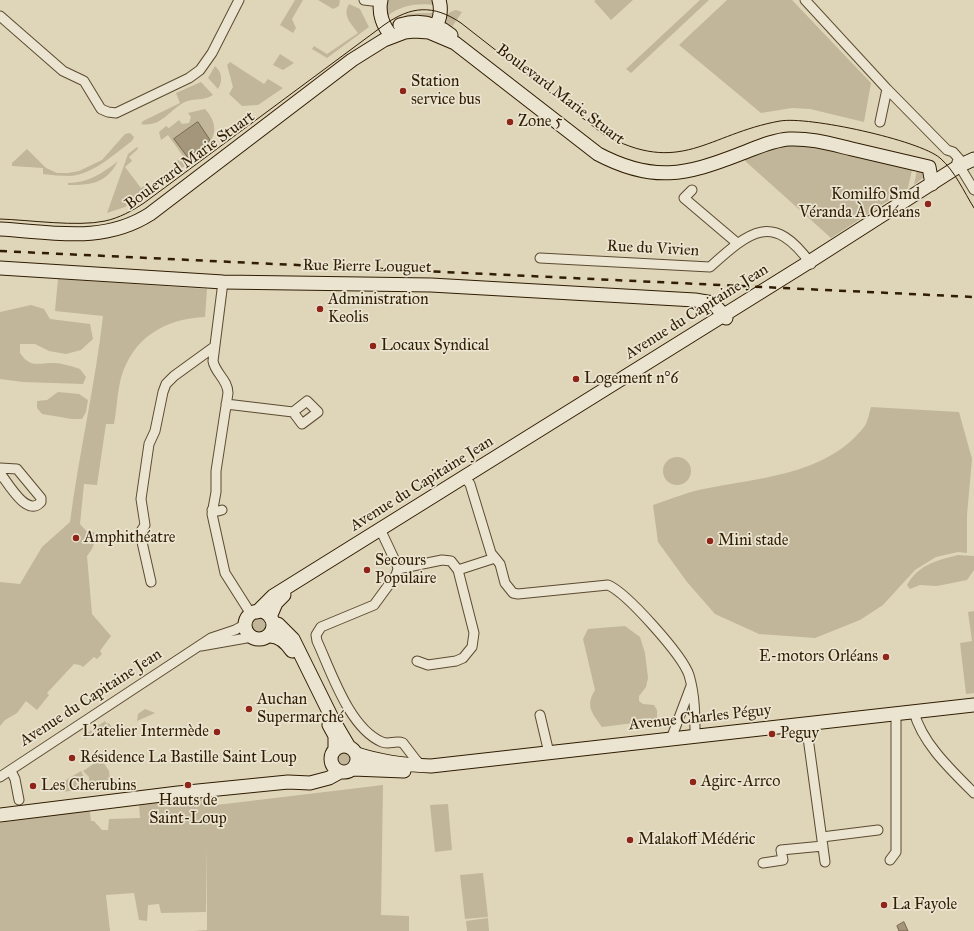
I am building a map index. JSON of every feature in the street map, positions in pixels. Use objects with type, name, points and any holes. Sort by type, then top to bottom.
[{"type":"main road","points":[[439,0],[440,8],[433,29],[460,47],[598,154],[615,163],[636,170],[650,172],[684,172],[705,167],[775,142],[788,139],[820,142],[929,167],[959,166]]},
{"type":"main road","points":[[381,1],[381,16],[389,33]]},
{"type":"main road","name":"Boulevard Marie Stuart","points":[[0,229],[96,234],[119,230],[150,214],[389,33],[433,29],[452,35],[591,143],[617,159],[637,166],[654,169],[692,166],[776,136],[791,134],[824,138],[944,167],[959,166]]},
{"type":"main road","name":"Avenue du Capitaine Jean","points":[[272,620],[276,603],[282,596],[810,263],[932,184],[974,154]]},
{"type":"main road","name":"Avenue du Capitaine Jean","points":[[810,263],[959,166]]},
{"type":"main road","points":[[929,167],[932,184]]},
{"type":"main road","name":"Rue Pierre Louguet","points":[[0,268],[223,282],[431,285],[695,300],[713,303],[725,316]]},
{"type":"main road","name":"Avenue du Capitaine Jean","points":[[251,617],[273,596],[382,532]]},
{"type":"main road","points":[[264,612],[272,620],[293,639],[332,718],[353,750],[357,762],[353,769],[344,772],[336,767],[331,757],[335,750],[335,736],[293,653],[284,641],[274,635],[260,639],[252,637],[247,631],[251,617],[264,612]]},
{"type":"main road","points":[[268,636],[273,628],[272,620]]},
{"type":"main road","name":"Avenue Charles Péguy","points":[[353,750],[379,761],[427,766],[974,705]]},
{"type":"main road","points":[[335,750],[342,746],[353,750]]},
{"type":"main road","name":"Avenue Charles Péguy","points":[[353,769],[413,771],[427,766]]},
{"type":"main road","points":[[0,816],[90,803],[288,782],[310,783],[329,778],[336,767]]},
{"type":"street","points":[[0,16],[63,71],[84,81],[101,109],[116,113],[189,78],[200,70],[212,53],[239,0]]},
{"type":"street","points":[[364,0],[381,1]]},
{"type":"street","points":[[805,0],[886,89],[947,150],[954,152],[959,166],[974,190]]},
{"type":"street","points":[[880,122],[886,89]]},
{"type":"street","points":[[692,190],[684,198],[737,243]]},
{"type":"street","name":"Rue du Vivien","points":[[540,258],[710,267],[744,237],[764,231],[780,234],[796,245],[810,263]]},
{"type":"street","points":[[223,282],[214,347],[214,366],[228,388],[216,471],[217,507],[215,528],[223,568],[228,580],[251,617]]},
{"type":"street","points":[[151,582],[140,534],[145,525],[141,499],[149,444],[155,431],[166,384],[174,376],[214,347]]},
{"type":"street","points":[[226,404],[292,412]]},
{"type":"street","points":[[0,468],[17,470],[41,498],[41,502],[32,507],[23,504],[0,473]]},
{"type":"street","points":[[466,479],[470,484],[491,553],[500,564],[505,583],[513,593],[518,594],[600,585],[614,587],[653,627],[672,649],[688,674],[694,701],[695,736]]},
{"type":"street","points":[[382,532],[398,569],[396,576],[374,605],[321,627],[316,635],[317,641],[354,717],[378,740],[386,743],[403,743],[427,766]]},
{"type":"street","points":[[458,570],[494,558]]},
{"type":"street","points":[[398,569],[447,559],[451,561],[458,570],[474,633],[472,647],[463,658],[456,661],[428,665],[417,661]]},
{"type":"street","name":"Avenue du Capitaine Jean","points":[[0,777],[200,647],[211,638],[235,630],[251,617]]},
{"type":"street","points":[[200,647],[252,637]]},
{"type":"street","points":[[671,739],[691,686]]},
{"type":"street","points":[[914,712],[918,727],[934,748],[974,792]]},
{"type":"street","points":[[890,860],[896,852],[896,714]]},
{"type":"street","points":[[540,715],[548,753]]},
{"type":"street","points":[[806,723],[825,862]]},
{"type":"street","points":[[11,771],[16,779],[19,800]]},
{"type":"street","points":[[763,863],[783,860],[781,850],[878,830]]},
{"type":"shaded area","points":[[295,0],[303,0],[292,19],[296,28],[293,33],[280,25]]},
{"type":"shaded area","points":[[318,0],[340,0],[339,6],[333,9]]},
{"type":"shaded area","points":[[388,0],[433,0],[435,5],[422,4],[404,7],[387,16],[386,7]]},
{"type":"shaded area","points":[[633,0],[611,20],[594,1]]},
{"type":"shaded area","points":[[700,0],[709,0],[631,73],[626,69]]},
{"type":"shaded area","points":[[727,0],[792,0],[871,83],[864,122],[810,109],[792,108],[761,113],[679,45]]},
{"type":"shaded area","points":[[349,4],[360,9],[369,27],[327,58],[312,49],[314,46],[327,54],[358,33],[350,23],[347,16],[346,12]]},
{"type":"shaded area","points":[[456,10],[462,12],[450,30],[445,25],[445,19],[449,13]]},
{"type":"shaded area","points":[[435,13],[432,21],[407,21],[393,25],[391,23],[408,14]]},
{"type":"shaded area","points":[[280,54],[294,63],[283,70],[273,65]]},
{"type":"shaded area","points":[[230,62],[264,84],[268,79],[283,88],[258,105],[242,106],[229,94],[233,87],[227,65]]},
{"type":"shaded area","points":[[215,66],[221,77],[221,83],[218,89],[208,78]]},
{"type":"shaded area","points":[[201,82],[213,95],[207,98],[185,102],[160,121],[141,124],[143,121],[180,103],[176,93]]},
{"type":"shaded area","points":[[205,109],[212,118],[214,127],[210,143],[197,157],[182,168],[177,161],[183,156],[168,135],[161,140],[159,132],[166,126],[169,128],[179,120],[182,124],[189,123],[191,117],[188,113]]},
{"type":"shaded area","points":[[198,122],[210,140],[205,148],[189,159],[174,139]]},
{"type":"shaded area","points":[[130,133],[134,137],[132,141],[103,163],[87,172],[70,176],[60,176],[43,174],[43,168],[12,166],[12,163],[27,149],[46,168],[57,173],[79,171],[102,160],[125,134]]},
{"type":"shaded area","points":[[783,146],[812,146],[912,170],[908,188],[831,238],[744,160]]},
{"type":"shaded area","points":[[137,147],[138,149],[129,157],[132,161],[125,167],[141,188],[146,185],[151,191],[125,207],[107,213],[128,154]]},
{"type":"shaded area","points":[[118,161],[113,169],[103,179],[97,182],[68,185],[68,183],[75,183],[89,179],[107,170]]},
{"type":"shaded area","points":[[917,170],[923,173],[924,177],[914,185]]},
{"type":"shaded area","points":[[58,279],[207,289],[205,317],[190,319],[164,326],[142,341],[134,351],[126,364],[121,378],[114,424],[106,424],[97,485],[84,484],[80,524],[88,533],[94,532],[95,536],[94,545],[87,556],[92,614],[111,636],[100,651],[102,654],[97,659],[94,657],[83,667],[74,664],[47,693],[49,695],[37,710],[26,701],[17,713],[5,720],[0,726],[0,582],[20,584],[42,547],[70,522],[100,342],[103,316],[55,311]]},
{"type":"shaded area","points":[[31,305],[44,309],[50,319],[90,324],[93,339],[81,350],[66,354],[49,351],[35,344],[20,344],[20,353],[27,361],[31,363],[53,363],[80,369],[86,377],[83,384],[23,382],[0,379],[0,312]]},
{"type":"shaded area","points":[[58,392],[79,394],[88,400],[86,412],[82,419],[72,419],[42,414],[37,408],[37,401],[47,400]]},
{"type":"shaded area","points":[[871,407],[959,412],[972,459],[967,515],[967,553],[958,552],[936,557],[915,570],[883,605],[860,620],[815,638],[759,634],[715,614],[687,582],[658,542],[653,505],[702,489],[772,476],[813,464],[832,455],[849,443],[864,427]]},
{"type":"shaded area","points":[[677,457],[687,461],[691,471],[687,481],[677,485],[667,481],[663,471],[667,461]]},
{"type":"shaded area","points":[[958,555],[974,556],[974,570],[967,580],[937,586],[920,585],[910,589],[907,585],[911,578],[922,568],[936,561]]},
{"type":"shaded area","points":[[974,611],[974,693],[966,694],[960,643],[972,641],[968,612]]},
{"type":"shaded area","points":[[259,618],[264,620],[266,625],[264,630],[259,632],[254,630],[252,625],[254,620]]},
{"type":"shaded area","points":[[625,626],[640,637],[645,653],[648,678],[646,687],[639,696],[639,701],[643,704],[654,705],[657,710],[657,720],[602,727],[595,718],[590,705],[590,701],[595,690],[583,639],[588,629]]},
{"type":"shaded area","points":[[145,709],[155,713],[137,721],[138,714]]},
{"type":"shaded area","points":[[105,721],[107,724],[109,723],[114,731],[111,733],[106,726],[85,739],[83,736]]},
{"type":"shaded area","points":[[345,751],[352,756],[353,759],[348,766],[345,767],[338,762],[337,759],[342,752]]},
{"type":"shaded area","points":[[101,759],[109,771],[111,787],[90,789],[89,777],[83,771]]},
{"type":"shaded area","points":[[81,771],[85,779],[86,789],[62,792],[58,785]]},
{"type":"shaded area","points":[[383,785],[381,915],[409,916],[409,931],[193,931],[207,930],[207,847],[206,912],[161,913],[159,904],[148,905],[147,921],[139,920],[134,893],[106,895],[110,931],[0,931],[0,823],[87,810],[90,812],[91,821],[94,821],[102,830],[108,830],[109,819],[140,818],[139,805],[208,798],[208,806]]},
{"type":"shaded area","points":[[448,804],[452,850],[435,852],[430,805]]},
{"type":"shaded area","points":[[483,873],[488,917],[465,919],[460,875]]},
{"type":"shaded area","points":[[488,918],[489,931],[467,931],[466,921]]},
{"type":"shaded area","points":[[904,922],[908,931],[899,931],[897,926]]},
{"type":"tram line","points":[[0,219],[53,223],[94,223],[125,214],[144,203],[384,25],[403,14],[422,10],[431,10],[441,13],[461,23],[603,134],[630,146],[653,152],[674,152],[693,148],[755,127],[780,121],[794,120],[837,126],[888,137],[928,151],[940,158],[955,175],[974,208]]},
{"type":"railway","points":[[0,251],[974,297]]},
{"type":"place","name":"Station service bus","points":[[403,91]]},
{"type":"place","name":"Zone 5","points":[[510,122]]},
{"type":"place","name":"Komilfo Smd Véranda À Orléans","points":[[928,204]]},
{"type":"place","name":"Administration Keolis","points":[[320,309]]},
{"type":"place","name":"Locaux Syndical","points":[[373,346]]},
{"type":"place","name":"Logement n°6","points":[[576,379]]},
{"type":"place","name":"Amphithéatre","points":[[76,538]]},
{"type":"place","name":"Mini stade","points":[[710,541]]},
{"type":"place","name":"Secours Populaire","points":[[367,570]]},
{"type":"place","name":"E-motors Orléans","points":[[886,657]]},
{"type":"place","name":"Auchan Supermarché","points":[[249,709]]},
{"type":"place","name":"L'atelier Intermède","points":[[217,732]]},
{"type":"place","name":"Peguy","points":[[772,734]]},
{"type":"place","name":"Résidence La Bastille Saint Loup","points":[[72,758]]},
{"type":"place","name":"Agirc-Arrco","points":[[693,782]]},
{"type":"place","name":"Hauts de Saint-Loup","points":[[188,785]]},
{"type":"place","name":"Les Cherubins","points":[[33,786]]},
{"type":"place","name":"Malakoff Médéric","points":[[630,840]]},
{"type":"place","name":"La Fayole","points":[[884,905]]}]
